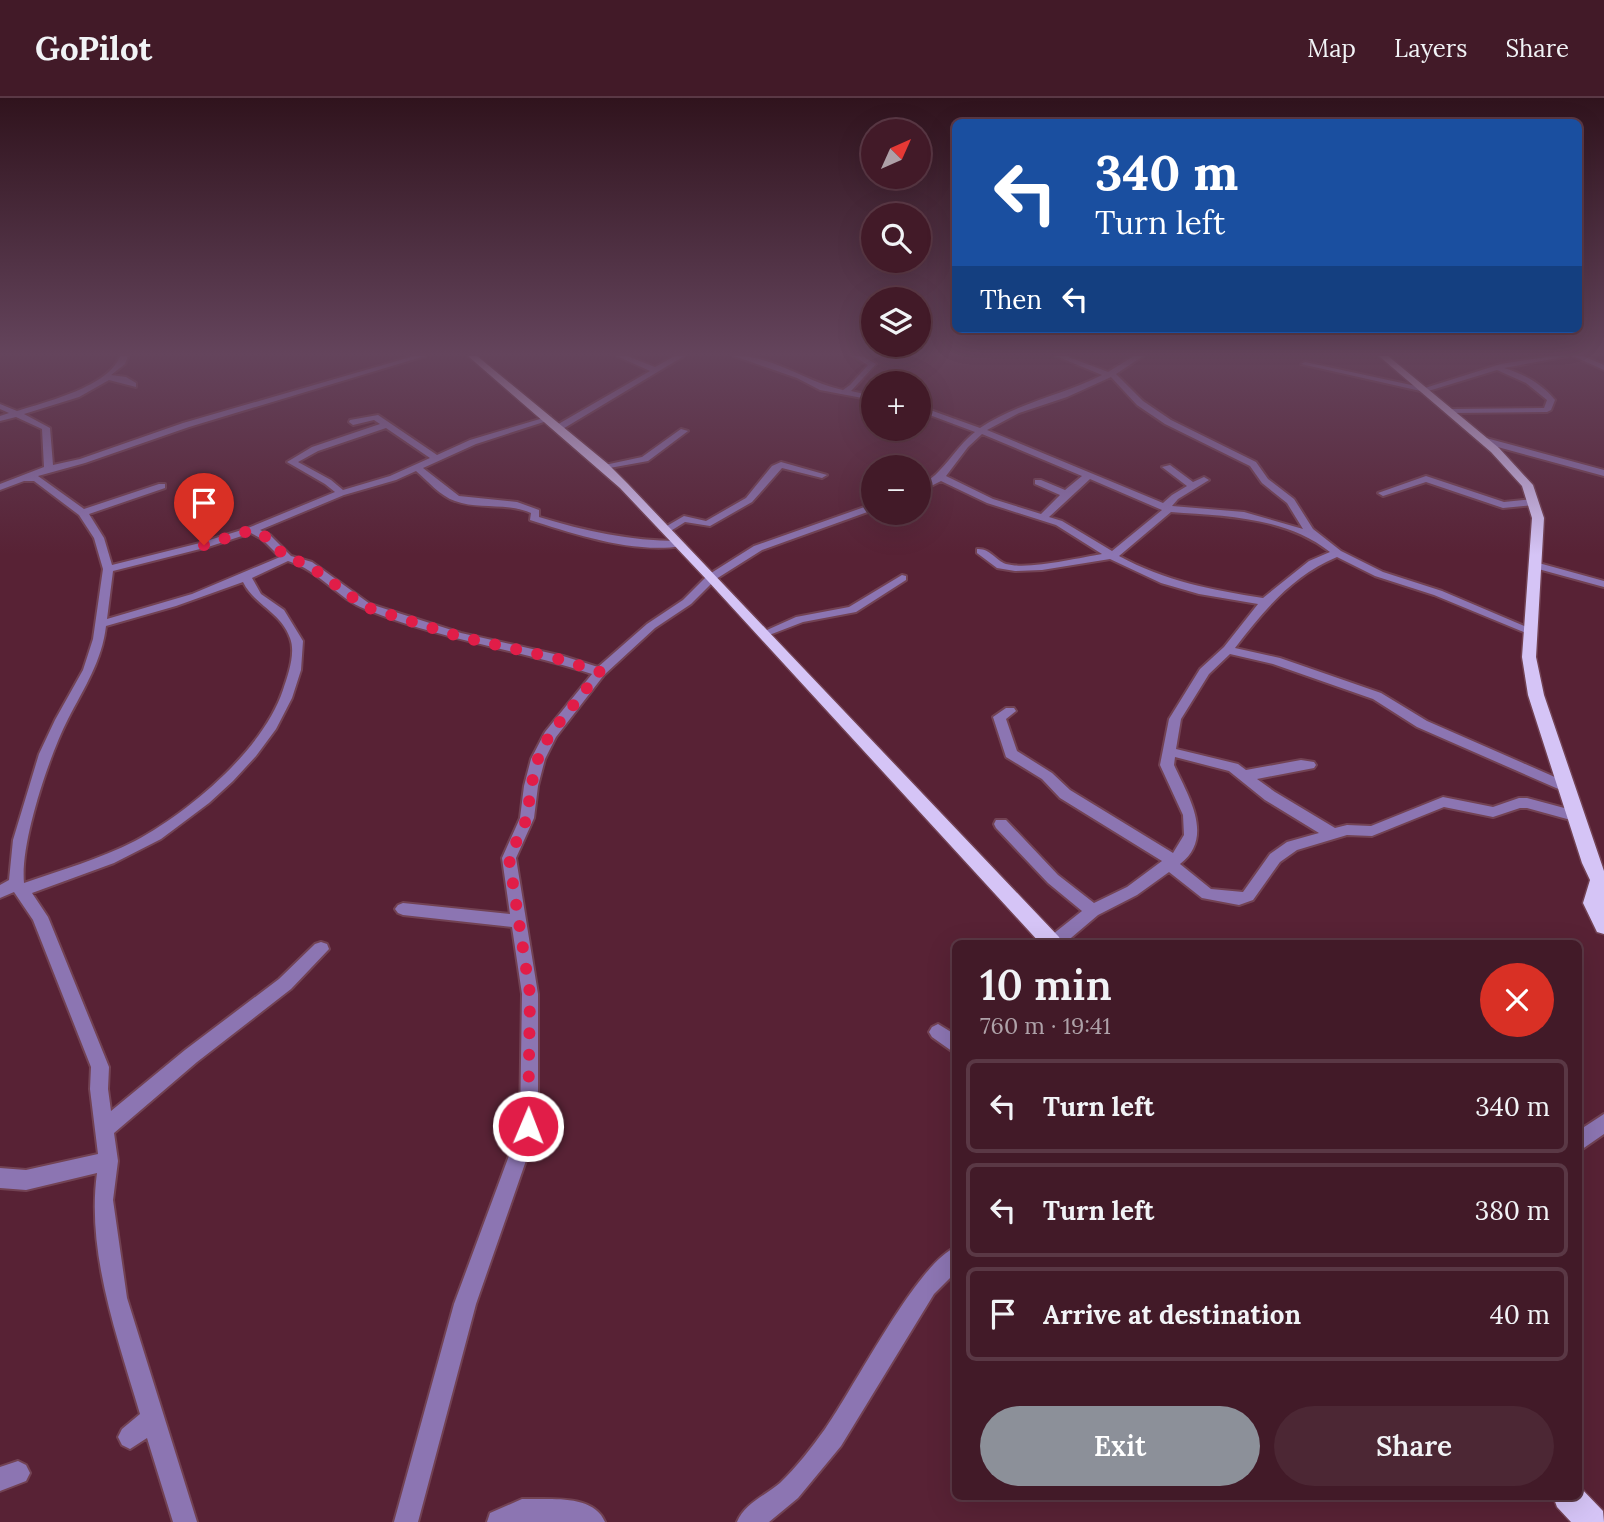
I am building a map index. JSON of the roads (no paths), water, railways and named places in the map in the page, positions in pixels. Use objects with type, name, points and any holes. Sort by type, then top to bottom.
[{"type":"main road","points":[[1465,422],[1519,474],[1534,502],[1538,518],[1530,657],[1536,695],[1602,885],[1593,903],[1604,926]]},
{"type":"main road","points":[[552,423],[604,466],[712,577],[1050,940]]},
{"type":"main road","points":[[1572,1500],[1592,1522]]},
{"type":"street","points":[[36,422],[46,428],[48,435],[41,472]]},
{"type":"street","points":[[0,487],[196,422]]},
{"type":"street","points":[[383,422],[436,458]]},
{"type":"street","points":[[956,422],[1169,509],[1262,518],[1318,539]]},
{"type":"street","points":[[931,482],[951,468],[964,447],[995,422]]},
{"type":"street","points":[[1169,422],[1253,464],[1265,481],[1291,501],[1309,531],[1338,553],[1379,574],[1438,593],[1530,631]]},
{"type":"street","points":[[108,569],[252,530],[341,493],[393,478],[473,442],[552,423]]},
{"type":"street","points":[[341,493],[328,482],[291,462],[315,449],[386,425]]},
{"type":"street","points":[[604,466],[645,459],[684,431]]},
{"type":"street","points":[[1486,441],[1604,473]]},
{"type":"street","points":[[665,530],[684,519],[707,524],[749,500],[775,468],[781,466],[822,475]]},
{"type":"street","points":[[416,467],[431,476],[449,495],[458,500],[513,503],[536,512],[533,518],[619,540],[660,545],[678,544]]},
{"type":"street","points":[[1167,467],[1192,486]]},
{"type":"street","points":[[13,889],[20,840],[46,754],[61,720],[89,670],[99,639],[107,592],[108,569],[99,538],[83,513],[41,472]]},
{"type":"street","points":[[941,477],[990,501],[1043,517],[1119,560],[1165,581],[1199,591],[1265,602]]},
{"type":"street","points":[[1043,517],[1088,477]]},
{"type":"street","points":[[1383,493],[1426,479],[1503,505],[1534,502]]},
{"type":"street","points":[[1169,509],[1167,505],[1175,497],[1204,480]]},
{"type":"street","points":[[1038,482],[1066,494]]},
{"type":"street","points":[[83,513],[162,486]]},
{"type":"street","points":[[981,551],[1001,566],[1015,568],[1042,567],[1114,555],[1169,509]]},
{"type":"street","points":[[406,1522],[465,1304],[528,1126],[530,994],[509,858],[527,818],[538,759],[550,734],[600,672],[651,626],[687,602],[712,577],[758,548],[861,511]]},
{"type":"street","points":[[252,530],[266,537],[287,558],[307,564],[366,607],[458,636],[563,660],[600,672]]},
{"type":"street","points":[[1057,940],[1093,911],[1132,891],[1182,854],[1191,835],[1190,815],[1167,765],[1175,719],[1204,672],[1228,650],[1265,602],[1314,563],[1338,553]]},
{"type":"street","points":[[100,624],[147,612],[246,577],[287,558]]},
{"type":"street","points":[[1535,565],[1604,584]]},
{"type":"street","points":[[13,889],[155,835],[197,803],[247,758],[273,727],[286,701],[296,661],[298,637],[278,610],[261,601],[246,577]]},
{"type":"street","points":[[764,634],[800,619],[852,610],[902,578]]},
{"type":"street","points":[[1228,650],[1276,661],[1377,696],[1422,724],[1568,788]]},
{"type":"street","points":[[1010,710],[999,717],[1011,754],[1047,776],[1065,794],[1172,862],[1207,894],[1239,899],[1248,896],[1275,858],[1292,846],[1347,830],[1372,831],[1443,802],[1493,812],[1527,803],[1578,817]]},
{"type":"street","points":[[1168,751],[1218,762],[1246,775],[1270,796],[1333,834]]},
{"type":"street","points":[[1246,775],[1274,773],[1294,764],[1309,765]]},
{"type":"street","points":[[1002,824],[1053,879],[1093,911]]},
{"type":"street","points":[[13,889],[40,917],[100,1067],[108,1161],[103,1200],[116,1298],[185,1522]]},
{"type":"street","points":[[403,909],[517,921]]},
{"type":"street","points":[[104,1129],[191,1056],[285,984],[321,949]]},
{"type":"street","points":[[938,1032],[952,1043]]},
{"type":"street","points":[[1582,1140],[1604,1123]]},
{"type":"street","points":[[0,1178],[26,1180],[108,1161]]},
{"type":"street","points":[[749,1522],[790,1490],[832,1438],[927,1287],[952,1262]]},
{"type":"street","points":[[130,1437],[154,1418]]},
{"type":"street","points":[[499,1522],[522,1511],[579,1513],[593,1522]]}]
